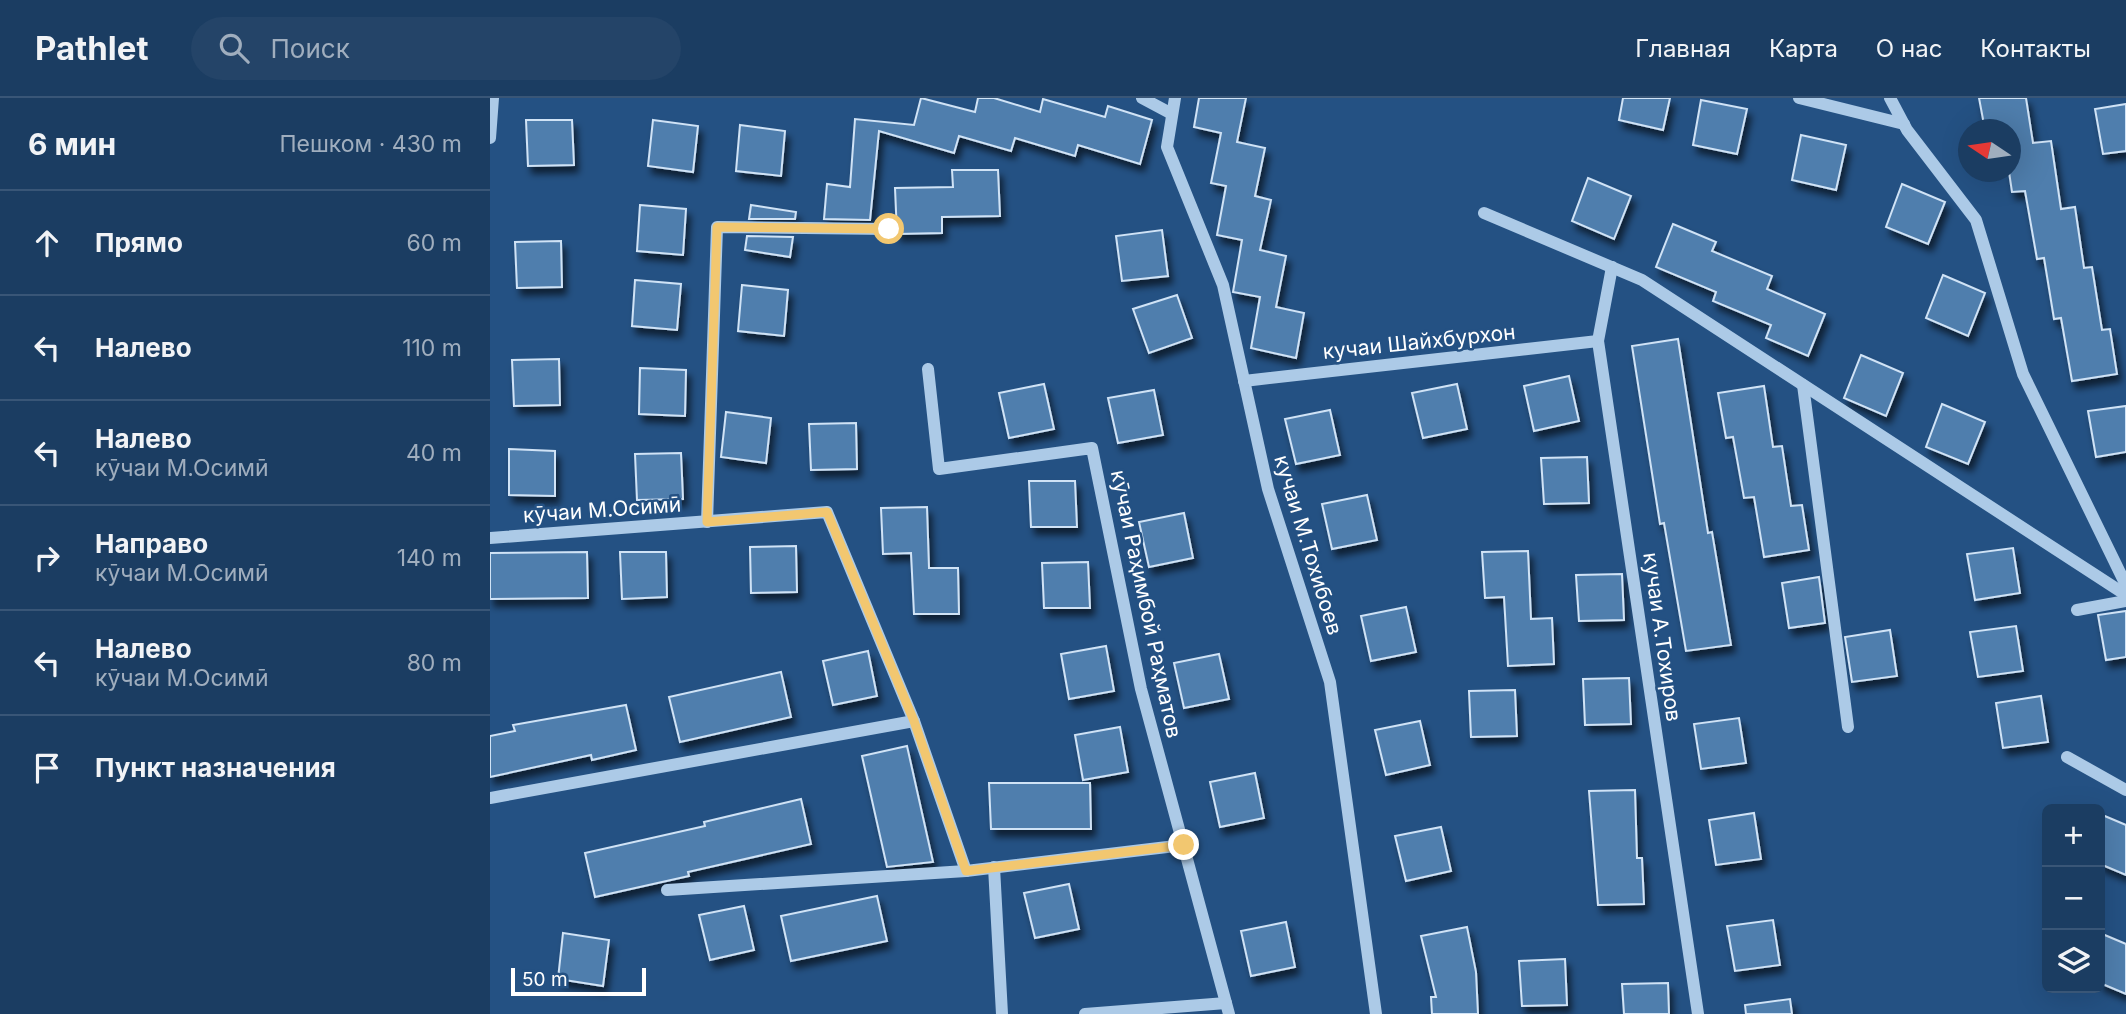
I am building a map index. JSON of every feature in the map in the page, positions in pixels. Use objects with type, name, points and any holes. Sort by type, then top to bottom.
[{"type":"street","points":[[490,138],[494,98]]},
{"type":"street","points":[[1142,98],[1172,114]]},
{"type":"street","name":"кучаи М.Тохибоев","points":[[1175,98],[1167,147],[1223,285],[1268,489],[1330,682],[1376,1014]]},
{"type":"street","points":[[1798,98],[1904,124]]},
{"type":"street","points":[[1890,98],[1904,124],[1976,220],[2023,374],[2126,585]]},
{"type":"street","points":[[1484,213],[1642,280],[2126,595]]},
{"type":"street","points":[[707,522],[717,227],[889,229]]},
{"type":"street","name":"кучаи А.Тохиров","points":[[1612,267],[1598,341],[1698,1014]]},
{"type":"street","name":"кучаи Шайхбурхон","points":[[1244,381],[1598,341]]},
{"type":"street","name":"кӯчаи Раҳимбой Раҳматов","points":[[928,369],[939,469],[1092,448],[1141,689],[1227,1009]]},
{"type":"street","points":[[1803,385],[1848,727]]},
{"type":"street","name":"кӯчаи М.Осимӣ","points":[[490,538],[827,512],[914,721],[966,871]]},
{"type":"street","points":[[2077,610],[2126,601]]},
{"type":"street","points":[[490,798],[914,721]]},
{"type":"street","points":[[2067,757],[2126,790]]},
{"type":"street","points":[[667,890],[966,871],[1184,845]]},
{"type":"street","points":[[994,867],[1002,1014]]},
{"type":"street","points":[[1086,1014],[1227,1009]]},
{"type":"building","points":[[921,98],[975,112],[978,98],[994,98],[1040,112],[1043,99],[1105,117],[1108,106],[1152,120],[1140,164],[1078,145],[1075,156],[1015,138],[1011,151],[959,136],[954,153],[879,131],[870,220],[824,219],[827,184],[850,187],[855,119],[914,125]]},
{"type":"building","points":[[1199,98],[1246,98],[1237,142],[1265,148],[1255,196],[1271,200],[1260,250],[1286,256],[1276,307],[1304,313],[1296,358],[1251,348],[1260,297],[1233,292],[1242,240],[1217,235],[1226,186],[1211,183],[1221,133],[1194,127]]},
{"type":"building","points":[[1623,98],[1670,98],[1663,130],[1619,120]]},
{"type":"building","points":[[1979,98],[2026,98],[2033,143],[2051,141],[2061,209],[2075,207],[2084,268],[2092,267],[2102,330],[2110,329],[2117,374],[2072,381],[2061,318],[2054,319],[2044,258],[2037,259],[2025,191],[2012,192],[2010,182],[2021,182],[2021,119],[1983,119]]},
{"type":"building","points":[[1701,100],[1747,109],[1737,154],[1693,145]]},
{"type":"building","points":[[2126,104],[2126,151],[2103,154],[2095,109]]},
{"type":"building","points":[[526,120],[572,120],[574,165],[528,166]]},
{"type":"building","points":[[653,120],[698,126],[693,172],[648,166]]},
{"type":"building","points":[[740,125],[785,131],[781,176],[736,171]]},
{"type":"building","points":[[1801,135],[1846,145],[1836,190],[1792,180]]},
{"type":"building","points":[[952,170],[998,170],[1000,216],[942,217],[942,233],[897,234],[895,188],[953,187]]},
{"type":"building","points":[[1588,178],[1631,196],[1614,239],[1572,221]]},
{"type":"building","points":[[1902,184],[1945,202],[1928,244],[1886,227]]},
{"type":"building","points":[[640,205],[686,209],[683,255],[637,251]]},
{"type":"building","points":[[751,205],[796,212],[795,219],[749,219]]},
{"type":"building","points":[[1673,224],[1716,242],[1712,251],[1772,276],[1767,289],[1825,314],[1808,356],[1766,338],[1771,325],[1713,301],[1716,292],[1656,267]]},
{"type":"building","points":[[1162,230],[1168,276],[1122,281],[1116,236]]},
{"type":"building","points":[[747,236],[793,237],[790,257],[745,250]]},
{"type":"building","points":[[561,241],[562,287],[517,288],[515,242]]},
{"type":"building","points":[[1943,275],[1985,293],[1968,336],[1926,318]]},
{"type":"building","points":[[635,280],[681,284],[677,330],[632,326]]},
{"type":"building","points":[[742,285],[788,290],[784,336],[738,331]]},
{"type":"building","points":[[1177,295],[1192,338],[1149,353],[1133,309]]},
{"type":"building","points":[[1678,339],[1708,533],[1712,532],[1731,645],[1686,651],[1664,523],[1660,524],[1632,346]]},
{"type":"building","points":[[1861,355],[1903,373],[1886,416],[1844,398]]},
{"type":"building","points":[[559,359],[560,405],[514,406],[512,360]]},
{"type":"building","points":[[640,368],[686,370],[685,416],[639,414]]},
{"type":"building","points":[[1569,376],[1579,421],[1534,431],[1524,386]]},
{"type":"building","points":[[1044,384],[1054,429],[1009,438],[999,393]]},
{"type":"building","points":[[1457,384],[1467,429],[1423,438],[1412,393]]},
{"type":"building","points":[[1764,386],[1773,447],[1782,446],[1791,506],[1802,505],[1809,550],[1764,557],[1754,497],[1744,498],[1733,437],[1726,438],[1718,393]]},
{"type":"building","points":[[1154,390],[1163,435],[1118,443],[1108,398]]},
{"type":"building","points":[[1942,404],[1985,422],[1968,464],[1926,447]]},
{"type":"building","points":[[2126,406],[2126,452],[2096,457],[2088,411]]},
{"type":"building","points":[[1330,410],[1340,455],[1296,464],[1285,419]]},
{"type":"building","points":[[726,412],[771,418],[766,463],[721,457]]},
{"type":"building","points":[[856,423],[857,469],[811,470],[809,424]]},
{"type":"building","points":[[509,449],[555,451],[555,496],[509,495]]},
{"type":"building","points":[[681,453],[683,499],[637,500],[635,454]]},
{"type":"building","points":[[1587,457],[1589,503],[1544,504],[1541,458]]},
{"type":"building","points":[[1029,481],[1075,481],[1077,527],[1031,527]]},
{"type":"building","points":[[1367,495],[1377,540],[1332,549],[1322,504]]},
{"type":"building","points":[[927,507],[929,568],[958,568],[959,614],[914,614],[911,553],[883,554],[881,508]]},
{"type":"building","points":[[1184,513],[1193,558],[1149,567],[1139,522]]},
{"type":"building","points":[[796,546],[797,592],[751,593],[750,547]]},
{"type":"building","points":[[2013,548],[2020,593],[1975,600],[1967,554]]},
{"type":"building","points":[[1528,551],[1531,619],[1552,618],[1554,664],[1508,666],[1504,597],[1485,598],[1482,552]]},
{"type":"building","points":[[587,552],[588,598],[490,599],[490,553]]},
{"type":"building","points":[[620,552],[666,552],[667,597],[622,599]]},
{"type":"building","points":[[1088,562],[1090,608],[1044,608],[1042,563]]},
{"type":"building","points":[[1622,574],[1624,620],[1579,621],[1576,575]]},
{"type":"building","points":[[1819,577],[1825,623],[1789,628],[1782,583]]},
{"type":"building","points":[[1406,607],[1416,652],[1371,661],[1361,616]]},
{"type":"building","points":[[2126,611],[2126,657],[2106,660],[2098,615]]},
{"type":"building","points":[[2016,626],[2023,671],[1978,677],[1970,632]]},
{"type":"building","points":[[1890,630],[1897,676],[1852,682],[1845,637]]},
{"type":"building","points":[[1106,646],[1114,691],[1069,699],[1061,654]]},
{"type":"building","points":[[868,651],[877,696],[833,705],[823,661]]},
{"type":"building","points":[[1219,654],[1229,699],[1184,708],[1174,663]]},
{"type":"building","points":[[781,672],[791,717],[680,742],[669,697]]},
{"type":"building","points":[[1629,678],[1631,724],[1585,725],[1583,679]]},
{"type":"building","points":[[1515,690],[1517,736],[1471,737],[1469,691]]},
{"type":"building","points":[[2041,696],[2048,742],[2003,748],[1996,703]]},
{"type":"building","points":[[626,705],[636,750],[592,760],[591,755],[490,777],[490,736],[515,731],[513,725]]},
{"type":"building","points":[[1739,718],[1746,763],[1701,769],[1694,724]]},
{"type":"building","points":[[1420,721],[1430,765],[1386,775],[1375,730]]},
{"type":"building","points":[[1120,727],[1128,772],[1083,780],[1075,735]]},
{"type":"building","points":[[907,746],[933,862],[887,867],[862,756]]},
{"type":"building","points":[[1255,773],[1264,818],[1220,827],[1210,782]]},
{"type":"building","points":[[989,783],[1090,783],[1091,829],[991,829]]},
{"type":"building","points":[[1635,790],[1637,858],[1642,858],[1644,904],[1598,905],[1589,791]]},
{"type":"building","points":[[801,799],[811,844],[688,872],[689,876],[595,897],[585,853],[705,826],[704,822]]},
{"type":"building","points":[[1754,813],[1761,859],[1716,865],[1709,820]]},
{"type":"building","points":[[2105,816],[2126,825],[2126,875],[2105,866]]},
{"type":"building","points":[[1441,827],[1451,871],[1406,881],[1395,836]]},
{"type":"building","points":[[1069,884],[1079,929],[1035,938],[1024,893]]},
{"type":"building","points":[[877,896],[887,941],[791,961],[781,916]]},
{"type":"building","points":[[744,906],[754,950],[710,960],[699,915]]},
{"type":"building","points":[[1773,920],[1780,965],[1735,971],[1727,926]]},
{"type":"building","points":[[1286,922],[1295,967],[1251,976],[1241,931]]},
{"type":"building","points":[[1467,927],[1476,972],[1478,1014],[1432,1014],[1431,997],[1436,997],[1421,936]]},
{"type":"building","points":[[563,933],[609,940],[603,986],[558,979]]},
{"type":"building","points":[[2105,935],[2126,944],[2126,994],[2105,985]]},
{"type":"building","points":[[1565,959],[1567,1005],[1522,1006],[1519,961]]},
{"type":"building","points":[[1668,983],[1669,1014],[1624,1014],[1622,984]]},
{"type":"building","points":[[1790,999],[1792,1014],[1746,1014],[1745,1005]]},
{"type":"route","points":[[889,229],[717,227],[707,522],[827,512],[914,721],[966,871],[1184,845]]}]
